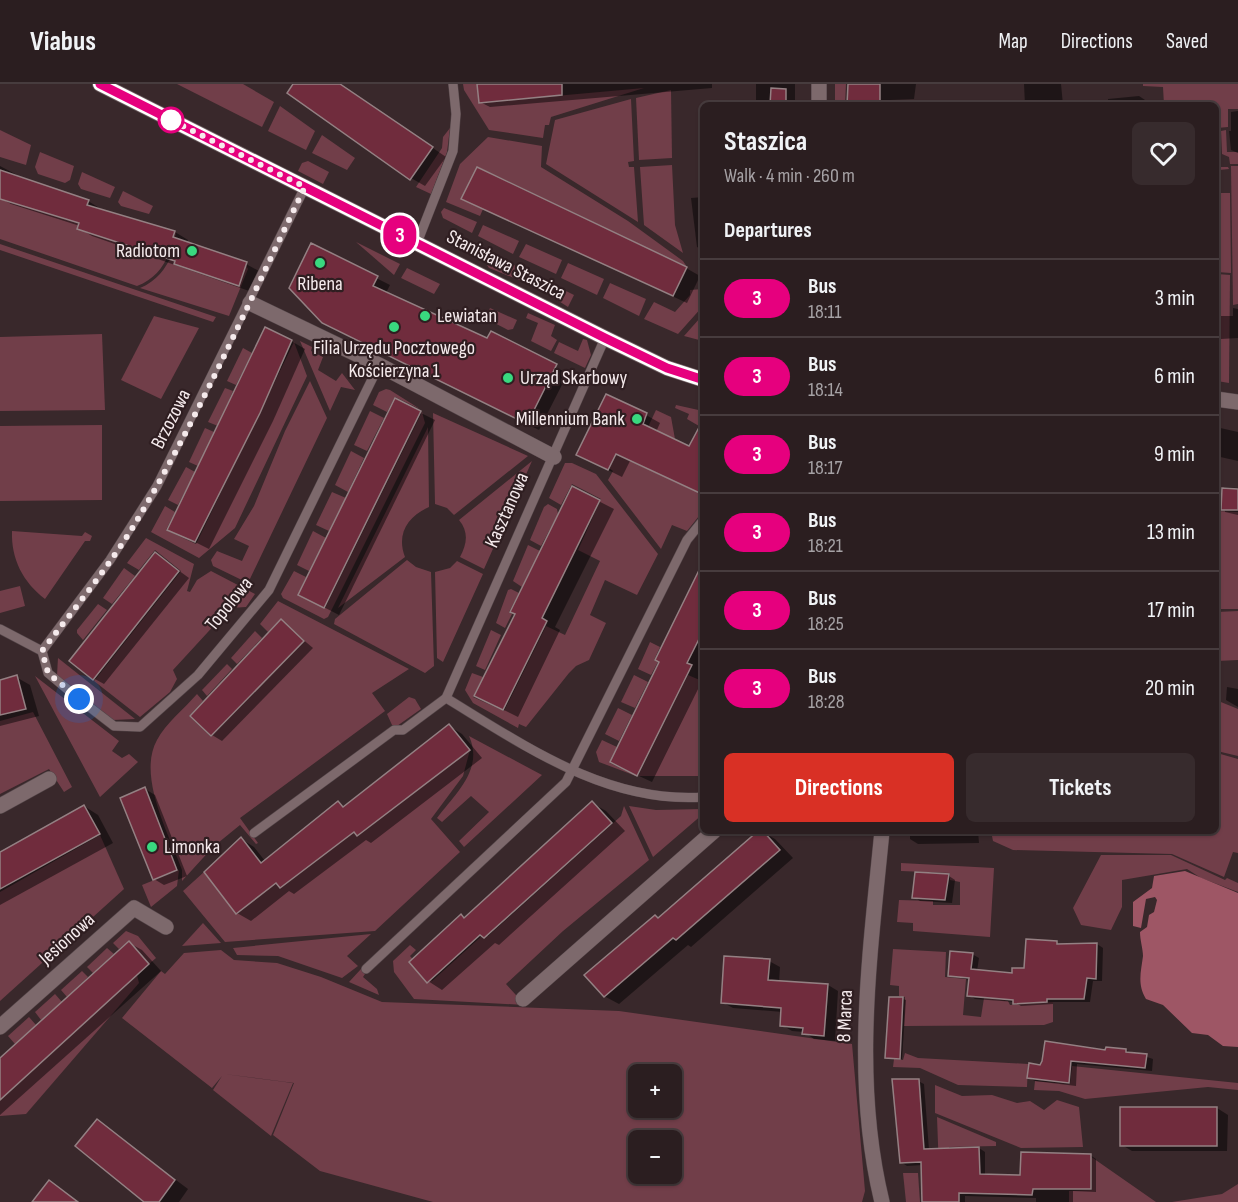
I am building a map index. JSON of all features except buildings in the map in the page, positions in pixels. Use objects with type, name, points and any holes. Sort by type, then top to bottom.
[{"type":"street","name":"Stanisława Staszica","points":[[100,84],[605,338],[667,368],[700,379]]},
{"type":"street","points":[[819,84],[819,102]]},
{"type":"street","points":[[250,303],[379,365],[554,457]]},
{"type":"street","points":[[1219,399],[1238,402]]},
{"type":"street","points":[[0,806],[49,780]]},
{"type":"street","points":[[523,999],[711,834]]},
{"type":"street","name":"8 Marca","points":[[882,834],[867,983],[864,1071],[869,1141],[882,1202]]},
{"type":"street","name":"Jesionowa","points":[[0,1027],[134,908],[166,927]]},
{"type":"lane","points":[[417,243],[453,151],[456,114],[453,84]]},
{"type":"lane","name":"Brzozowa","points":[[42,651],[135,524],[250,303],[305,187]]},
{"type":"lane","name":"Kasztanowa","points":[[254,833],[394,730],[403,730],[446,698],[605,338]]},
{"type":"lane","name":"Topolowa","points":[[42,651],[48,673],[79,699],[114,726],[140,727],[198,675],[269,590],[379,365]]},
{"type":"lane","points":[[366,969],[566,782],[687,540],[700,524]]},
{"type":"lane","points":[[0,629],[42,651]]},
{"type":"lane","points":[[446,698],[510,737],[573,770],[637,794],[668,798],[700,796]]},
{"type":"shaded area","points":[[177,84],[243,84],[274,102],[262,127]]},
{"type":"shaded area","points":[[463,84],[477,84],[479,103],[644,88],[551,117],[549,125],[545,125],[543,138],[489,130],[464,90]]},
{"type":"shaded area","points":[[835,84],[846,84],[845,102],[835,102]]},
{"type":"shaded area","points":[[1143,84],[1238,84],[1238,109],[1228,109],[1228,127],[1219,128],[1219,102],[1164,102],[1163,87],[1143,86]]},
{"type":"shaded area","points":[[671,90],[672,158],[639,160],[636,98]]},
{"type":"shaded area","points":[[631,99],[634,161],[628,162],[629,167],[634,167],[638,222],[546,164],[555,120]]},
{"type":"shaded area","points":[[280,106],[315,131],[306,150],[268,131]]},
{"type":"shaded area","points":[[450,128],[447,152],[431,194],[416,187],[442,148],[443,137]]},
{"type":"shaded area","points":[[0,130],[31,145],[26,165],[0,157]]},
{"type":"shaded area","points":[[1226,130],[1227,152],[1238,152],[1238,164],[1230,164],[1229,157],[1222,154],[1221,131]]},
{"type":"shaded area","points":[[322,135],[355,158],[347,170],[312,153]]},
{"type":"shaded area","points":[[488,137],[542,146],[541,167],[628,221],[683,261],[687,267],[478,167],[461,199],[483,209],[480,216],[446,202],[460,164]]},
{"type":"shaded area","points":[[40,152],[74,166],[70,180],[65,183],[38,174],[35,167]]},
{"type":"shaded area","points":[[308,161],[329,172],[323,184],[298,171],[302,163]]},
{"type":"shaded area","points":[[672,165],[675,225],[683,253],[644,225],[640,167]]},
{"type":"shaded area","points":[[1231,166],[1238,166],[1238,304],[1233,305]]},
{"type":"shaded area","points":[[1219,167],[1228,167],[1229,169],[1219,170]]},
{"type":"shaded area","points":[[82,172],[115,187],[110,198],[81,189],[78,184]]},
{"type":"shaded area","points":[[123,191],[153,206],[149,214],[121,206],[118,202]]},
{"type":"shaded area","points":[[1219,193],[1230,193],[1231,273],[1219,272]]},
{"type":"shaded area","points":[[0,199],[79,223],[77,228],[166,257],[175,231],[176,234],[170,251],[158,272],[137,286],[0,239]]},
{"type":"shaded area","points":[[444,208],[477,222],[472,233],[443,218],[441,212]]},
{"type":"shaded area","points":[[483,225],[519,241],[513,254],[478,236]]},
{"type":"shaded area","points":[[178,240],[246,265],[248,269],[229,316],[140,288],[160,274]]},
{"type":"shaded area","points":[[356,242],[400,264],[394,275]]},
{"type":"shaded area","points":[[0,244],[216,317],[213,322],[0,250]]},
{"type":"shaded area","points":[[526,244],[562,260],[556,274],[519,257]]},
{"type":"shaded area","points":[[493,254],[531,274],[529,284],[489,268],[487,265]]},
{"type":"shaded area","points":[[568,263],[604,279],[597,295],[561,278]]},
{"type":"shaded area","points":[[407,268],[440,284],[434,294],[401,278]]},
{"type":"shaded area","points":[[1219,274],[1230,275],[1229,383],[1219,381]]},
{"type":"shaded area","points":[[548,282],[574,295],[568,307],[540,289],[543,283]]},
{"type":"shaded area","points":[[610,283],[646,299],[639,316],[603,298]]},
{"type":"shaded area","points":[[700,289],[700,309],[678,334],[644,319],[654,302],[675,312],[690,295],[690,290]]},
{"type":"shaded area","points":[[490,308],[517,320],[513,329],[508,330],[485,318]]},
{"type":"shaded area","points":[[528,313],[555,325],[551,336],[557,340],[551,351],[531,341],[538,323],[526,318]]},
{"type":"shaded area","points":[[154,316],[199,328],[161,399],[121,380]]},
{"type":"shaded area","points":[[700,318],[700,340],[684,336]]},
{"type":"shaded area","points":[[102,334],[105,410],[0,411],[0,337]]},
{"type":"shaded area","points":[[583,339],[587,340],[591,355],[585,368],[554,353],[559,342],[578,351]]},
{"type":"shaded area","points":[[300,341],[312,347],[311,351],[323,357],[318,370],[336,381],[342,373],[355,390],[341,387],[330,411]]},
{"type":"shaded area","points":[[294,342],[307,376],[235,528],[199,558],[151,532],[165,506],[175,512],[166,530],[196,544]]},
{"type":"shaded area","points":[[243,348],[252,353],[236,385],[227,381]]},
{"type":"shaded area","points":[[310,381],[327,418],[248,583],[213,566],[211,560],[217,551],[242,561],[249,546],[234,539],[254,506],[285,431]]},
{"type":"shaded area","points":[[225,388],[233,391],[218,426],[208,422]]},
{"type":"shaded area","points":[[386,389],[420,409],[395,397],[387,412],[373,405],[379,392]]},
{"type":"shaded area","points":[[676,405],[700,410],[700,425],[687,419],[689,414],[675,408]]},
{"type":"shaded area","points":[[656,410],[671,417],[675,439],[648,427]]},
{"type":"shaded area","points":[[370,411],[384,418],[367,451],[354,445]]},
{"type":"shaded area","points":[[422,412],[425,423],[328,617],[324,619],[283,598],[281,594],[294,571],[306,577],[298,595],[325,608]]},
{"type":"shaded area","points":[[433,413],[528,456],[454,515],[447,508],[435,504]]},
{"type":"shaded area","points":[[102,425],[102,500],[0,501],[0,426]]},
{"type":"shaded area","points":[[428,427],[429,507],[415,515],[403,533],[405,557],[338,608]]},
{"type":"shaded area","points":[[205,428],[214,432],[198,466],[189,462]]},
{"type":"shaded area","points":[[351,451],[364,458],[348,492],[335,485]]},
{"type":"shaded area","points":[[616,454],[700,494],[700,515],[687,531],[672,525],[661,549],[608,480],[613,471],[609,468]]},
{"type":"shaded area","points":[[532,461],[484,569],[460,557],[466,538],[459,520]]},
{"type":"shaded area","points":[[565,463],[572,463],[596,474],[658,554],[637,595],[605,580],[590,615],[606,623],[589,660],[576,666],[569,673],[526,727],[519,724],[518,728],[473,703],[465,690],[472,673],[483,677],[473,697],[504,711],[546,626],[565,635],[600,561],[578,550],[601,499],[572,484],[561,505],[549,498]]},
{"type":"shaded area","points":[[186,467],[195,472],[178,505],[168,500]]},
{"type":"shaded area","points":[[332,492],[346,498],[329,531],[316,525]]},
{"type":"shaded area","points":[[548,504],[557,509],[558,514],[541,546],[530,540],[544,507]]},
{"type":"shaded area","points":[[1219,511],[1238,512],[1238,609],[1219,609]]},
{"type":"shaded area","points":[[12,531],[82,536],[85,532],[92,536],[90,541],[85,541],[45,599],[30,585],[20,569],[14,551]]},
{"type":"shaded area","points":[[313,531],[326,538],[309,571],[297,565]]},
{"type":"shaded area","points":[[146,538],[194,564],[187,591],[190,592],[197,580],[211,571],[255,594],[246,607],[230,608],[173,670],[177,679],[170,692],[140,717],[94,681],[181,571],[155,550],[139,570],[127,563]]},
{"type":"shaded area","points":[[528,545],[540,551],[522,587],[513,581]]},
{"type":"shaded area","points":[[407,560],[416,567],[431,572],[434,666],[425,673],[334,624],[335,619]]},
{"type":"shaded area","points":[[457,561],[483,574],[443,662],[437,658],[435,572],[450,568]]},
{"type":"shaded area","points":[[124,568],[135,576],[112,604],[103,598]]},
{"type":"shaded area","points":[[20,586],[25,606],[0,613],[0,591]]},
{"type":"shaded area","points":[[508,590],[519,593],[509,612],[512,614],[505,628],[496,623]]},
{"type":"shaded area","points":[[278,601],[409,669],[372,693],[385,711],[240,818],[258,843],[256,844],[240,825],[213,847],[182,881],[182,870],[157,805],[151,771],[152,754],[165,728],[197,694],[203,701],[189,716],[211,737],[305,641],[281,619],[268,632],[260,624]]},
{"type":"shaded area","points":[[98,604],[107,610],[83,640],[77,630]]},
{"type":"shaded area","points":[[1238,611],[1238,660],[1219,661],[1219,612]]},
{"type":"shaded area","points":[[491,630],[501,635],[485,670],[476,666]]},
{"type":"shaded area","points":[[255,631],[262,638],[237,664],[231,658]]},
{"type":"shaded area","points":[[650,642],[660,647],[654,660],[658,662],[651,675],[638,669]]},
{"type":"shaded area","points":[[58,658],[135,719],[113,720],[57,675]]},
{"type":"shaded area","points":[[227,664],[232,669],[207,696],[202,690]]},
{"type":"shaded area","points":[[634,675],[648,682],[635,708],[621,702]]},
{"type":"shaded area","points":[[688,675],[700,680],[700,776],[638,776]]},
{"type":"shaded area","points":[[35,676],[119,741],[112,751],[122,758],[129,754],[138,762],[100,797]]},
{"type":"shaded area","points":[[409,697],[415,699],[421,709],[397,726],[392,725],[387,714]]},
{"type":"shaded area","points":[[1219,701],[1238,709],[1238,756],[1219,751]]},
{"type":"shaded area","points":[[618,708],[632,715],[619,741],[605,734]]},
{"type":"shaded area","points":[[33,712],[72,787],[64,792],[49,769],[0,794],[0,721]]},
{"type":"shaded area","points":[[469,736],[542,775],[464,847],[459,841],[489,812],[471,796],[442,822],[437,818],[466,780],[470,770],[473,748]]},
{"type":"shaded area","points":[[602,740],[617,747],[610,763],[636,776],[599,762],[596,752]]},
{"type":"shaded area","points":[[470,750],[463,776],[431,819],[460,852],[375,931],[225,942],[183,891],[204,872],[237,914],[275,882],[280,887],[354,832],[357,836]]},
{"type":"shaded area","points":[[1219,754],[1238,759],[1238,853],[1233,852],[1224,877],[1172,854],[1013,850],[993,841],[992,834],[1219,834]]},
{"type":"shaded area","points":[[624,806],[649,860],[563,931],[506,984],[525,1005],[414,999],[394,972],[393,961],[410,945],[416,950],[410,956],[432,981],[485,933],[488,936],[621,816]]},
{"type":"shaded area","points":[[629,806],[656,810],[700,809],[700,817],[653,857]]},
{"type":"shaded area","points":[[100,835],[124,889],[0,1001],[0,892]]},
{"type":"shaded area","points":[[1101,855],[1171,855],[1225,880],[1227,878],[1238,883],[1238,892],[1201,878],[1187,869],[1122,880],[1122,907],[1111,930],[1081,925],[1073,908]]},
{"type":"shaded area","points":[[901,863],[994,868],[990,937],[913,931],[913,923],[897,922],[899,900],[933,901],[933,905],[960,905],[960,882],[950,880],[950,873],[901,871]]},
{"type":"shaded area","points":[[179,870],[177,886],[151,907],[142,885]]},
{"type":"shaded area","points":[[1185,871],[1238,893],[1238,1047],[1223,1046],[1208,1035],[1192,1033],[1163,1005],[1146,999],[1141,988],[1143,956],[1140,932],[1147,927],[1149,915],[1154,912],[1157,900],[1155,897],[1146,899],[1141,928],[1133,926],[1133,902],[1152,888],[1154,876]]},
{"type":"shaded area","points":[[203,923],[221,943],[182,946]]},
{"type":"shaded area","points":[[126,931],[138,936],[156,958],[149,964],[129,941],[119,949],[113,943]]},
{"type":"shaded area","points":[[371,934],[347,956],[358,966],[342,978],[278,956],[237,955],[233,948]]},
{"type":"shaded area","points":[[107,948],[114,954],[93,973],[87,967]]},
{"type":"shaded area","points":[[893,949],[946,952],[945,977],[966,979],[963,1015],[981,1017],[984,998],[1008,1001],[1010,1005],[1053,1002],[1053,1022],[1044,1025],[904,1026],[905,997],[899,996],[899,986],[890,985]]},
{"type":"shaded area","points":[[221,950],[234,960],[277,963],[321,977],[382,1002],[619,1011],[852,1044],[865,1191],[862,1202],[433,1202],[320,1171],[273,1135],[294,1083],[224,1074],[293,1083],[271,1136],[213,1090],[222,1076],[212,1088],[122,1018],[161,971],[165,974],[184,953]]},
{"type":"shaded area","points":[[361,969],[365,974],[363,977],[377,989],[379,995],[349,982]]},
{"type":"shaded area","points":[[82,971],[88,977],[67,997],[61,990]]},
{"type":"shaded area","points":[[137,975],[139,983],[26,1114],[0,1116],[0,1100]]},
{"type":"shaded area","points":[[55,994],[62,1002],[41,1020],[35,1012]]},
{"type":"shaded area","points":[[29,1017],[36,1025],[15,1044],[8,1036]]},
{"type":"shaded area","points":[[905,1053],[918,1058],[1028,1064],[1027,1087],[958,1085],[920,1068],[893,1067],[894,1059],[903,1060]]},
{"type":"shaded area","points":[[1072,1066],[1238,1083],[1238,1090],[1208,1087],[1085,1099],[1059,1091],[1034,1090],[1035,1081],[1070,1084]]},
{"type":"shaded area","points":[[935,1085],[962,1096],[992,1095],[1017,1103],[1030,1101],[1044,1110],[1057,1100],[1079,1107],[1083,1147],[1021,1148],[935,1113]]},
{"type":"shaded area","points":[[937,1117],[996,1142],[996,1146],[949,1147],[949,1161],[939,1171]]},
{"type":"shaded area","points":[[1090,1156],[1156,1202],[1069,1202],[1069,1191],[1092,1190]]},
{"type":"shaded area","points":[[903,1173],[918,1173],[920,1202],[906,1202]]},
{"type":"shaded area","points":[[1238,1184],[1238,1202],[1172,1202],[1222,1194]]},
{"type":"bus line","name":"3","points":[[100,84],[605,338],[667,368],[700,379]]},
{"type":"place","name":"Radiotom","points":[[192,251]]},
{"type":"place","name":"Ribena","points":[[320,263]]},
{"type":"place","name":"Lewiatan","points":[[425,316]]},
{"type":"place","name":"Filia Urzędu Pocztowego Kościerzyna 1","points":[[394,327]]},
{"type":"place","name":"Urząd Skarbowy","points":[[508,378]]},
{"type":"place","name":"Millennium Bank","points":[[637,419]]},
{"type":"place","name":"Limonka","points":[[152,847]]},
{"type":"route","points":[[79,699],[48,673],[42,651],[110,560],[135,524],[157,486],[305,187],[171,120]]}]
